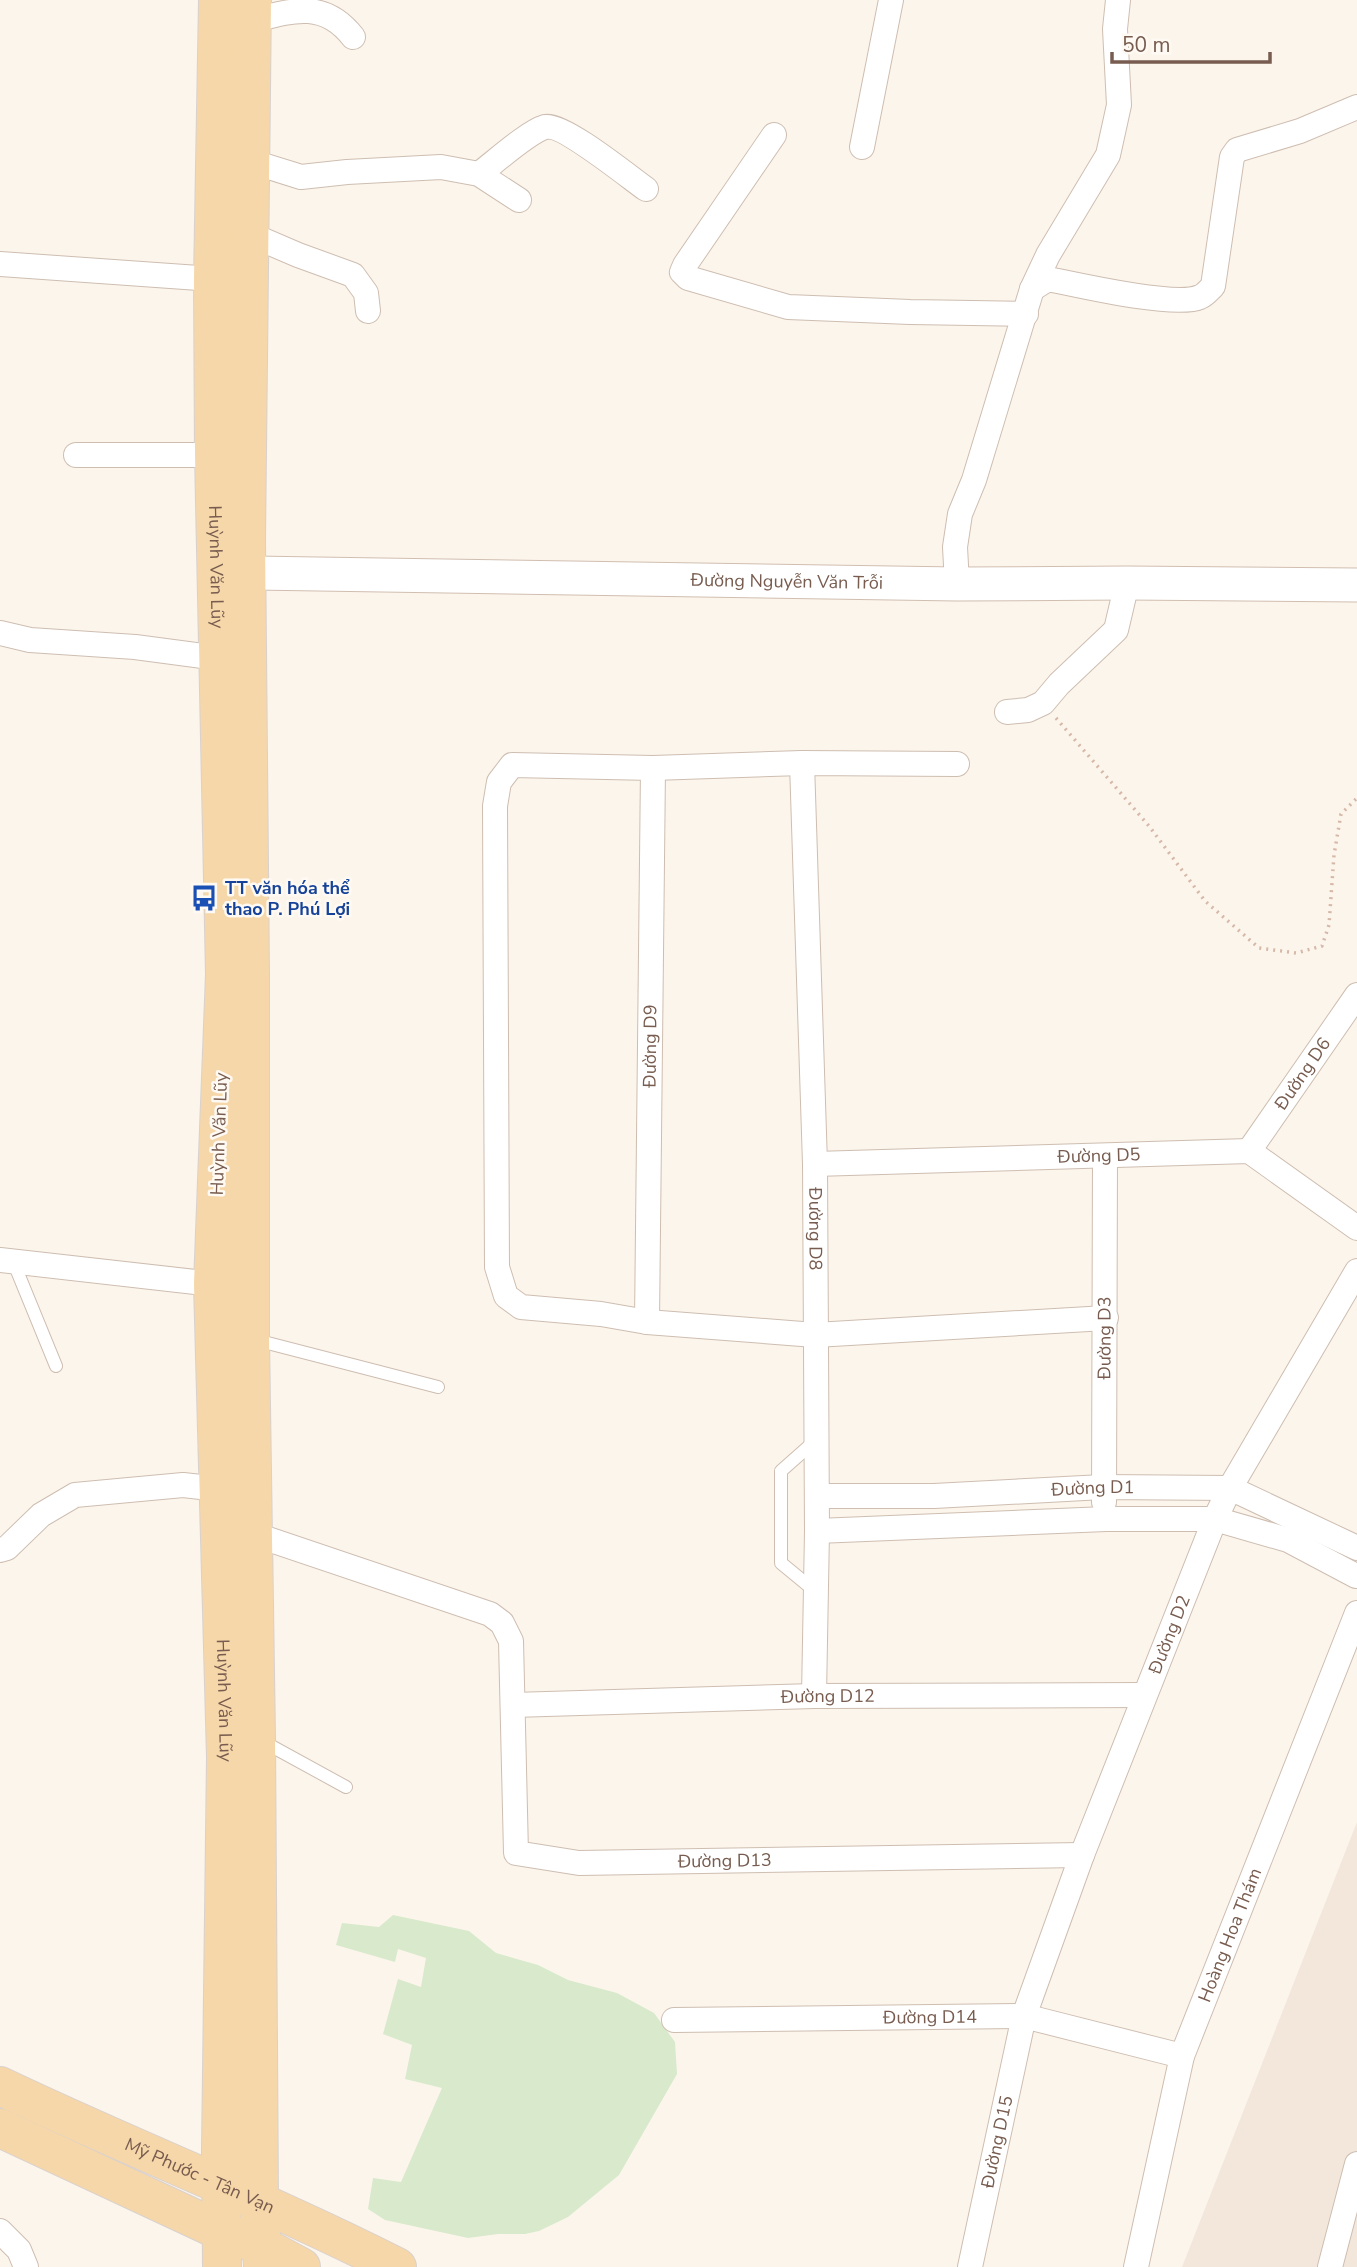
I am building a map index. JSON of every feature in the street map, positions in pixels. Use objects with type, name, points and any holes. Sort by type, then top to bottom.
[{"type":"main road","name":"Huỳnh Văn Lũy","points":[[218,0],[213,279],[214,455],[231,575],[250,961],[250,1338],[259,2200],[262,2257]]},
{"type":"main road","name":"Huỳnh Văn Lũy","points":[[221,2249],[226,1757],[213,1284],[225,974],[218,658],[231,575],[249,234],[252,11]]},
{"type":"main road","name":"Mỹ Phước - Tân Vạn","points":[[0,2086],[119,2141],[259,2200],[397,2267]]},
{"type":"main road","points":[[0,2129],[221,2249],[301,2267]]},
{"type":"street","points":[[862,148],[891,0]]},
{"type":"street","points":[[957,584],[955,547],[960,514],[974,480],[1032,289],[1048,256],[1108,155],[1119,105],[1115,29],[1118,0]]},
{"type":"street","points":[[252,11],[304,6],[326,13],[344,24],[353,37]]},
{"type":"street","points":[[1032,289],[1048,279],[1112,292],[1180,300],[1201,297],[1213,286],[1232,157],[1237,150],[1300,131],[1357,107]]},
{"type":"street","points":[[479,174],[534,132],[554,127],[578,140],[646,189]]},
{"type":"street","points":[[774,135],[685,265],[682,272],[688,278],[788,307],[1026,314]]},
{"type":"street","points":[[250,161],[301,177],[441,167],[479,174],[519,200]]},
{"type":"street","points":[[249,234],[354,275],[366,293],[369,311]]},
{"type":"street","points":[[0,264],[213,279]]},
{"type":"street","points":[[76,455],[214,455]]},
{"type":"street","name":"Đường Nguyễn Văn Trỗi","points":[[231,575],[957,584],[1357,585]]},
{"type":"street","points":[[1007,712],[1028,710],[1043,703],[1059,684],[1116,630],[1127,583]]},
{"type":"street","points":[[0,632],[30,640],[135,647],[218,658]]},
{"type":"street","points":[[957,764],[802,762],[653,768],[512,765],[499,782],[495,806],[497,1267],[506,1296],[521,1307],[601,1314],[647,1322],[815,1335],[1106,1318]]},
{"type":"street","name":"Đường D8","points":[[802,762],[815,1164],[817,1531],[814,1696]]},
{"type":"street","name":"Đường D9","points":[[647,1322],[653,768]]},
{"type":"street","name":"Đường D6","points":[[1249,1151],[1357,995]]},
{"type":"street","points":[[1249,1151],[1357,1228]]},
{"type":"street","name":"Đường D5","points":[[815,1164],[1249,1151]]},
{"type":"street","name":"Đường D3","points":[[1105,1157],[1103,1487],[1106,1519]]},
{"type":"street","points":[[6,1260],[213,1284]]},
{"type":"street","name":"Đường D2","points":[[1024,2016],[1082,1855],[1215,1519],[1230,1488],[1357,1271]]},
{"type":"street","points":[[0,1550],[6,1548],[41,1515],[75,1495],[183,1485],[219,1489]]},
{"type":"street","name":"Đường D1","points":[[817,1496],[934,1496],[1103,1487],[1230,1488],[1357,1548]]},
{"type":"street","points":[[934,1496],[938,1524]]},
{"type":"street","name":"Đường D1","points":[[817,1531],[938,1524],[1215,1519],[1289,1541],[1356,1576]]},
{"type":"street","points":[[253,1534],[490,1614],[502,1623],[511,1641],[513,1705]]},
{"type":"street","points":[[1357,1567],[1357,1583]]},
{"type":"street","name":"Hoàng Hoa Thám","points":[[1136,2267],[1182,2056],[1357,1613]]},
{"type":"street","name":"Đường D12","points":[[513,1705],[814,1696],[1144,1695]]},
{"type":"street","name":"Đường D13","points":[[513,1705],[516,1853],[579,1863],[1082,1855]]},
{"type":"street","name":"Đường D14","points":[[674,2020],[1024,2016],[1182,2056]]},
{"type":"street","name":"Đường D15","points":[[970,2267],[1024,2016]]},
{"type":"street","points":[[1330,2267],[1355,2179]]},
{"type":"street","points":[[0,2231],[19,2250],[26,2267]]},
{"type":"lane","points":[[6,1260],[56,1366]]},
{"type":"lane","points":[[250,1338],[438,1388]]},
{"type":"lane","points":[[815,1591],[781,1563],[781,1471],[816,1439]]},
{"type":"lane","points":[[256,1738],[346,1787]]},
{"type":"path","points":[[1043,703],[1149,827],[1205,901],[1259,948],[1296,953],[1322,946],[1329,925],[1340,814],[1357,798]]},
{"type":"shaded area","points":[[1357,1822],[1357,2267],[1182,2267]]},
{"type":"green space","points":[[393,1915],[469,1931],[496,1953],[538,1965],[568,1980],[617,1993],[654,2013],[675,2042],[677,2074],[619,2175],[568,2217],[539,2231],[525,2234],[468,2238],[385,2220],[368,2209],[373,2178],[401,2182],[442,2088],[405,2079],[412,2045],[383,2034],[398,1979],[421,1987],[426,1958],[398,1949],[395,1962],[336,1945],[342,1923],[379,1927]]},
{"type":"place","name":"TT văn hóa thể thao P. Phú Lợi","points":[[204,898]]}]
